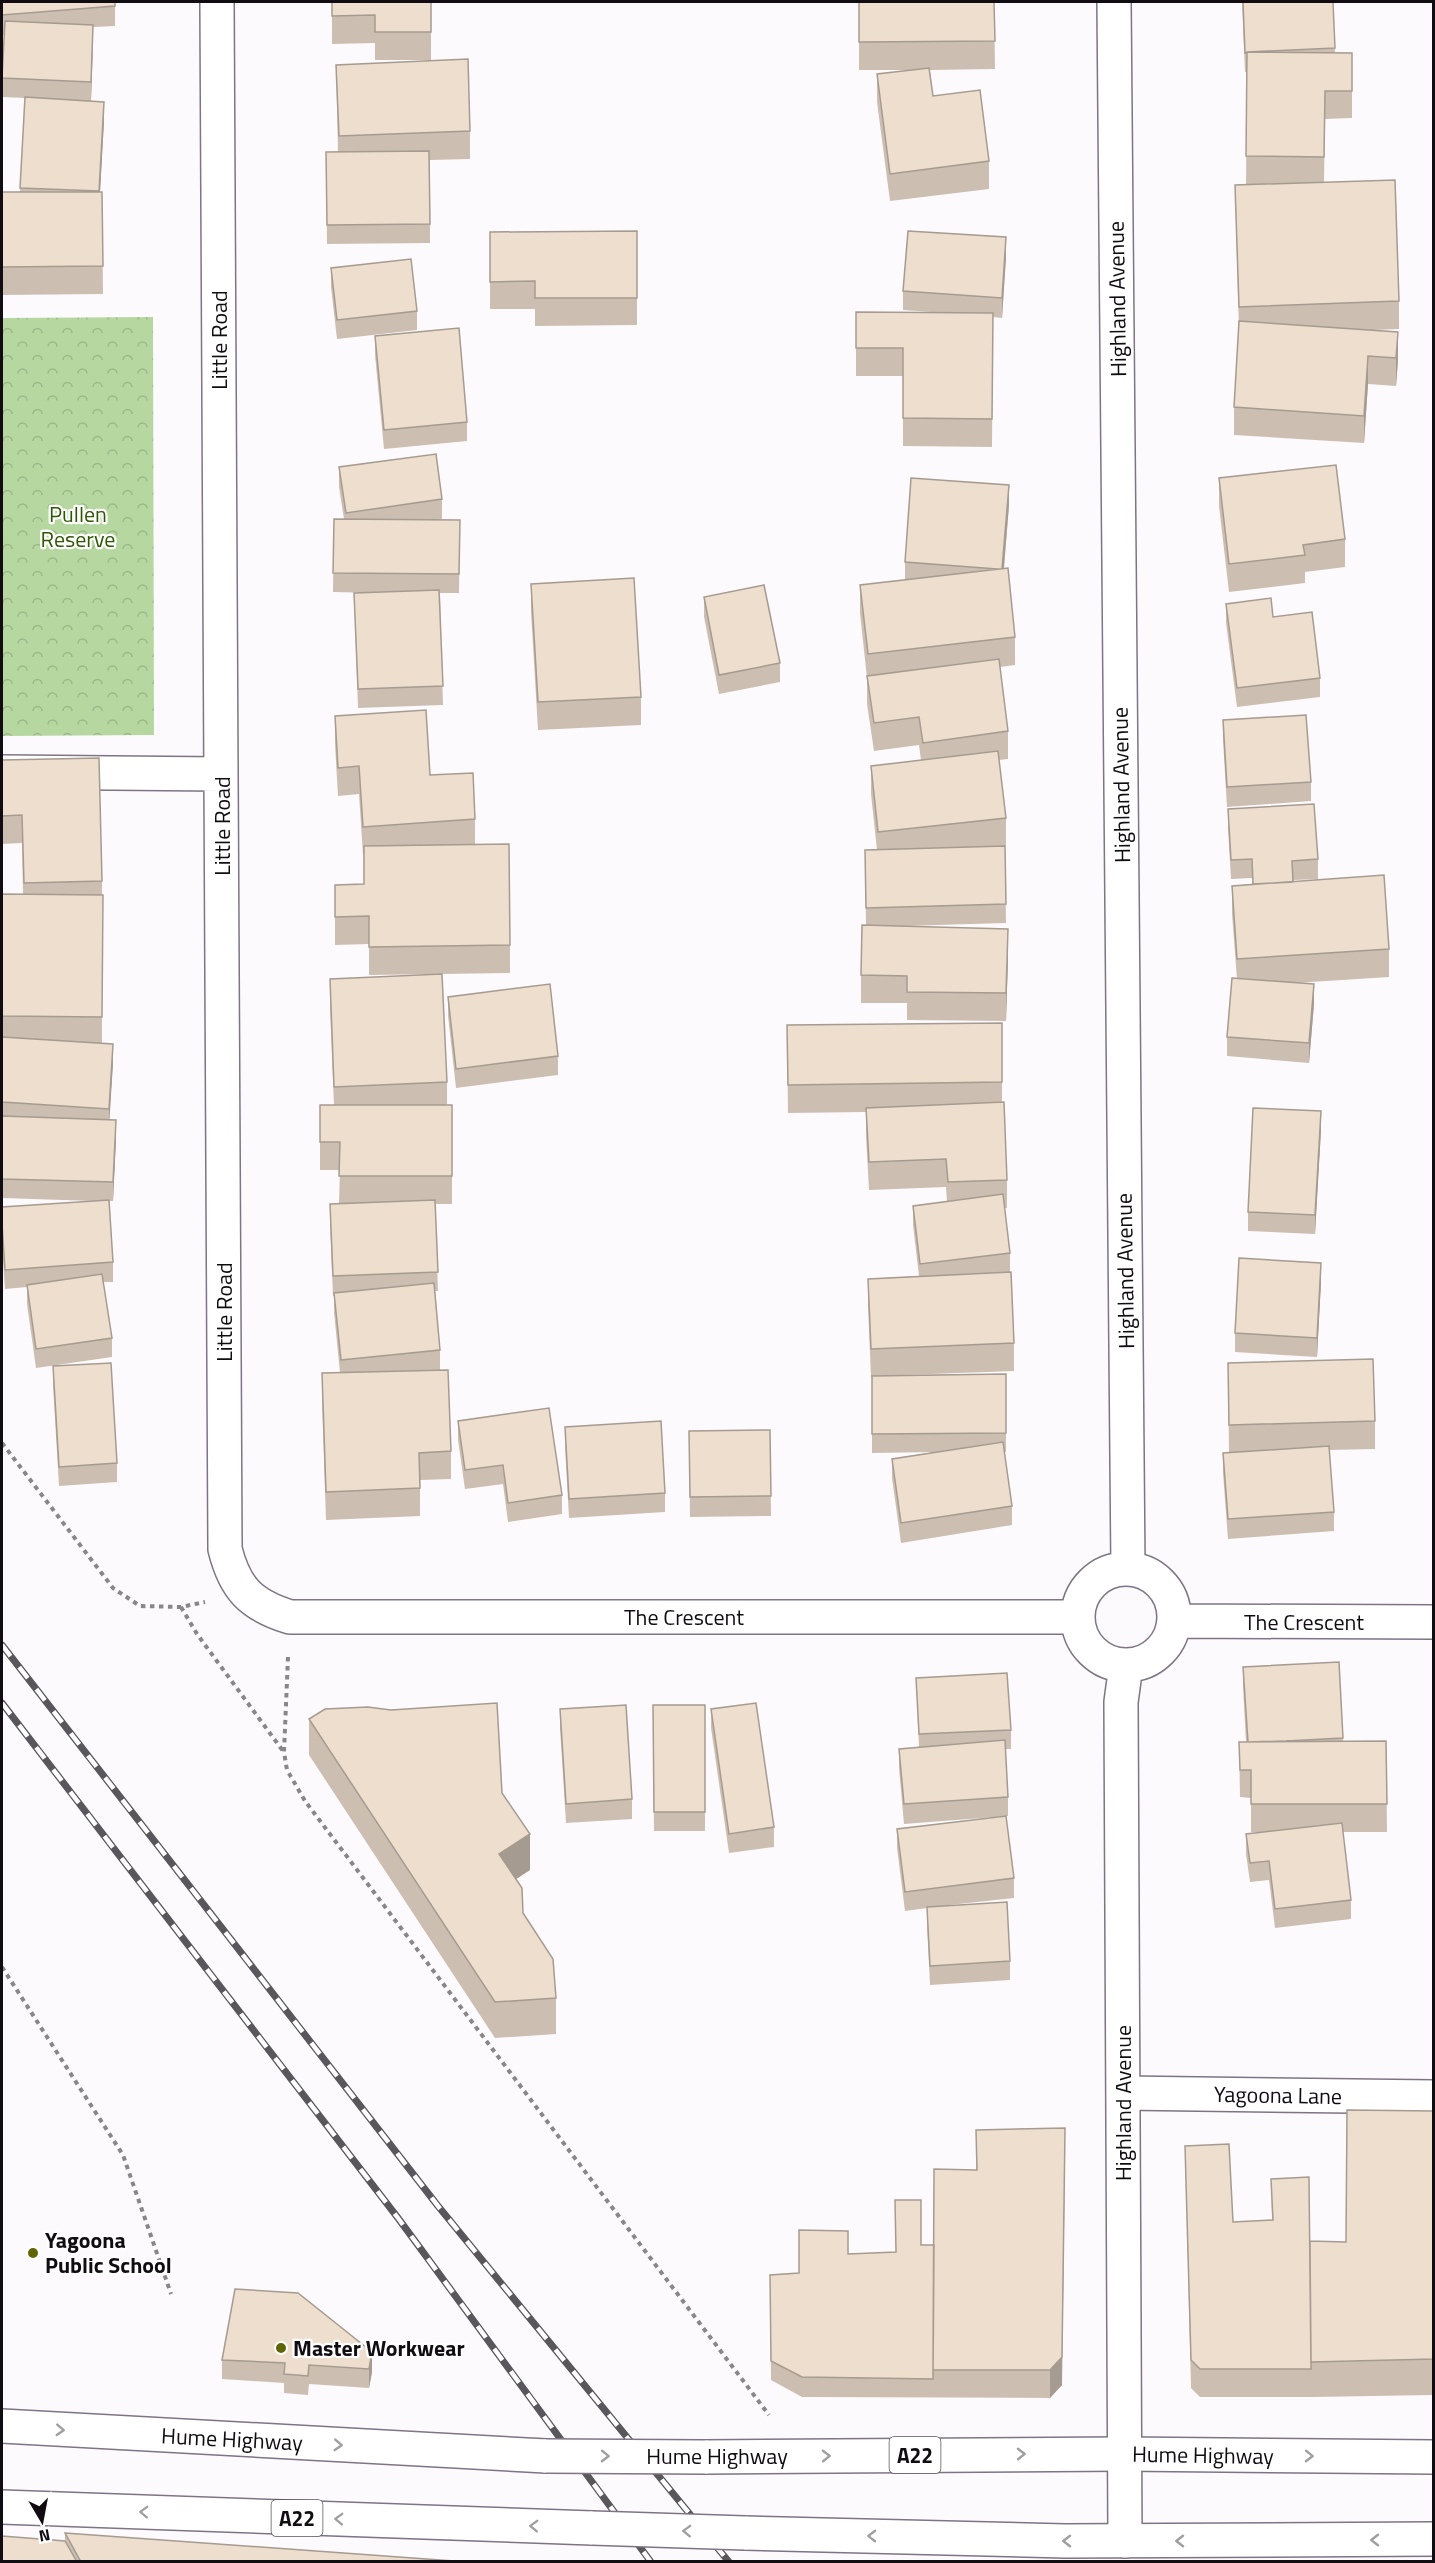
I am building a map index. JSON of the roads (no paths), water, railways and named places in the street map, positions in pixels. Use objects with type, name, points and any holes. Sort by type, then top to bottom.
[{"type":"main road","name":"Little Road","points":[[217,2],[225,1549],[231,1572],[245,1593],[265,1609],[291,1617]]},
{"type":"main road","name":"Highland Avenue","points":[[1114,2],[1128,1569]]},
{"type":"main road","points":[[2,772],[221,774]]},
{"type":"main road","points":[[1128,1569],[1143,1572],[1167,1591],[1174,1621],[1171,1635],[1153,1657],[1140,1664],[1126,1665],[1111,1664],[1092,1651],[1079,1632],[1077,1617],[1080,1602],[1087,1588],[1112,1571],[1128,1569]]},
{"type":"main road","name":"The Crescent","points":[[291,1617],[1077,1617]]},
{"type":"main road","name":"The Crescent","points":[[1174,1621],[1434,1623]]},
{"type":"main road","name":"Highland Avenue","points":[[1125,2541],[1121,1702],[1126,1665]]},
{"type":"main road","name":"Yagoona Lane","points":[[1123,2093],[1434,2097]]},
{"type":"main road","name":"Hume Highway","points":[[2,2426],[546,2456],[1125,2454],[1434,2457]]},
{"type":"main road","name":"A22","points":[[2,2507],[745,2533],[1125,2541],[1434,2539]]},
{"type":"railway","points":[[2,1645],[438,2206],[729,2562]]},
{"type":"railway","points":[[2,1703],[398,2218],[651,2562]]},
{"type":"place","name":"Yagoona Public School","points":[[33,2253]]},
{"type":"place","name":"Master Workwear","points":[[281,2348]]},
{"type":"park label","name":"Pullen Reserve","points":[[78,526]]}]
